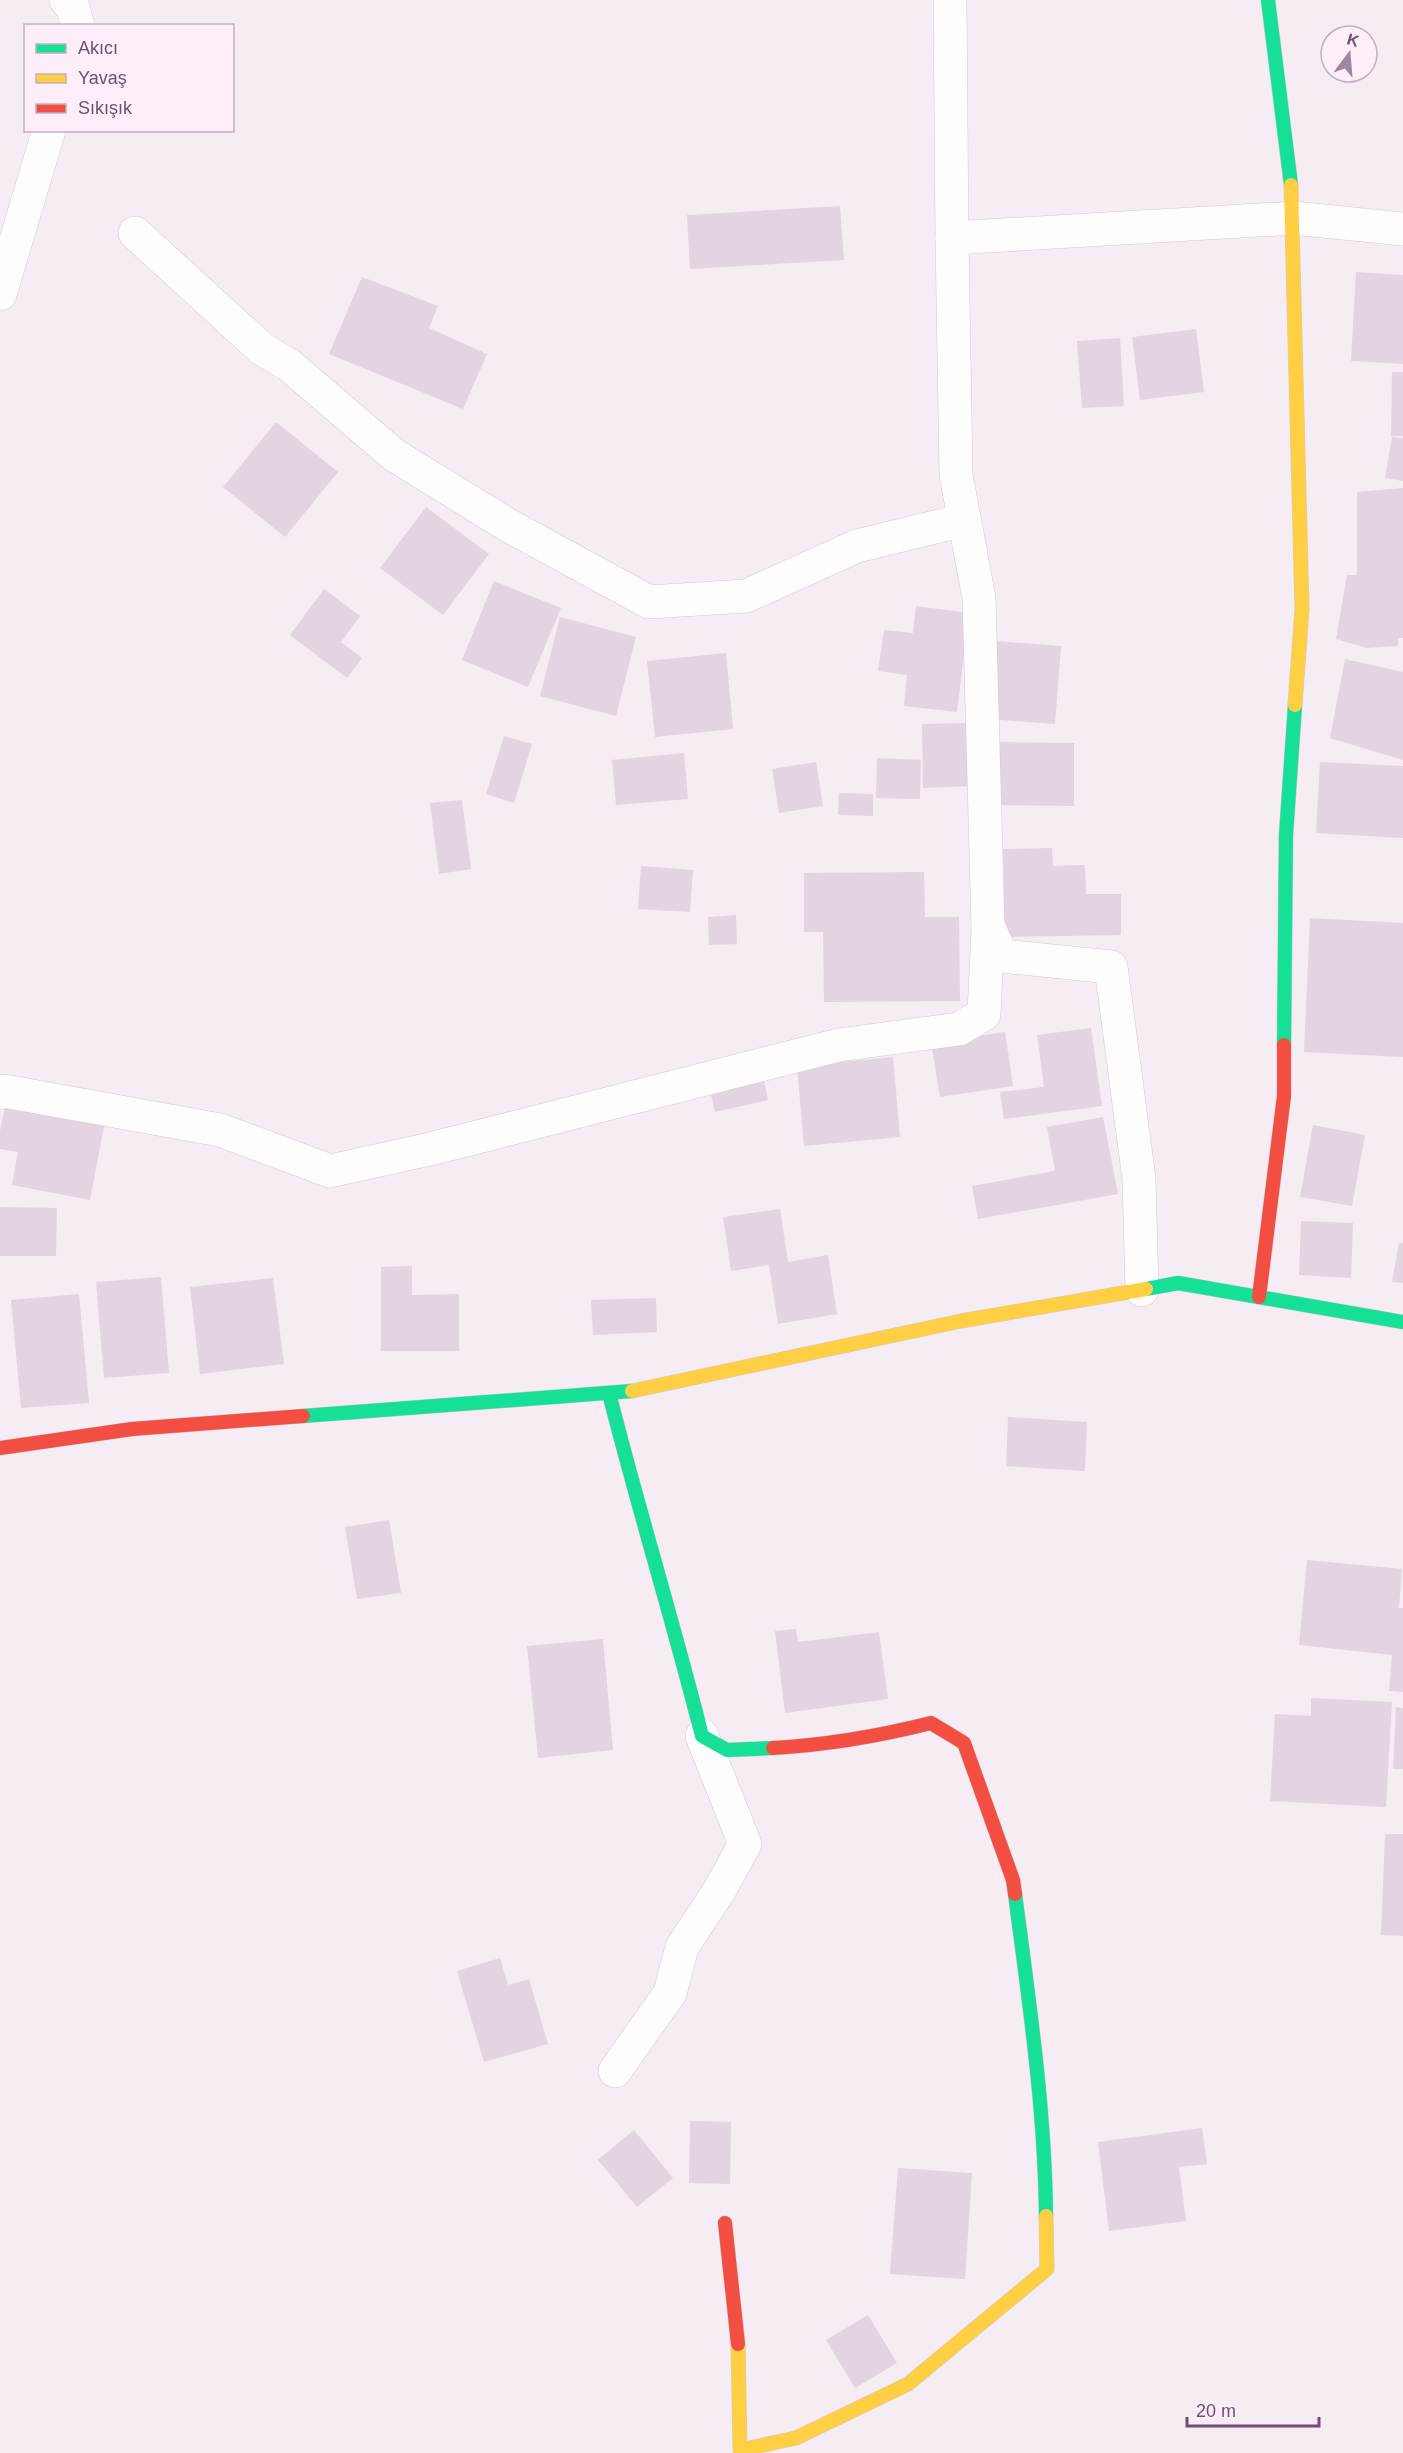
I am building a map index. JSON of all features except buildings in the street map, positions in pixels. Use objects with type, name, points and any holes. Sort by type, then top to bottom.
[{"type":"street","points":[[66,0],[72,8],[77,24]]},
{"type":"street","points":[[0,1093],[4,1091],[219,1130],[330,1171],[430,1149],[839,1045],[959,1029],[984,1014],[988,926],[979,598],[956,475],[950,0]]},
{"type":"street","points":[[1259,1297],[1284,1095],[1287,835],[1302,609],[1294,218],[1290,167],[1268,0]]},
{"type":"street","points":[[0,294],[48,132]]},
{"type":"street","points":[[952,238],[1294,218],[1403,229]]},
{"type":"street","points":[[135,233],[262,349],[289,365],[394,455],[506,524],[649,602],[746,596],[858,546],[964,520]]},
{"type":"street","points":[[988,926],[1002,956],[1111,967],[1139,1179],[1142,1290]]},
{"type":"street","points":[[0,1448],[132,1430],[644,1390],[961,1321],[1178,1283],[1403,1322]]},
{"type":"street","points":[[609,1393],[641,1521],[680,1646],[702,1736],[745,1844],[719,1891],[682,1947],[670,1993],[615,2071]]},
{"type":"street","points":[[702,1736],[727,1750],[805,1746],[881,1734],[931,1723],[964,1743],[1013,1880],[1031,2017],[1046,2170],[1047,2269],[908,2384],[796,2438],[740,2450],[738,2323],[725,2223]]},
{"type":"traffic: fast","points":[[1268,0],[1291,185]]},
{"type":"traffic: fast","points":[[1284,1045],[1286,835],[1295,705]]},
{"type":"traffic: fast","points":[[1146,1289],[1178,1283],[1403,1322]]},
{"type":"traffic: fast","points":[[303,1416],[632,1391]]},
{"type":"traffic: fast","points":[[609,1393],[702,1736],[727,1750],[773,1748]]},
{"type":"traffic: fast","points":[[1015,1894],[1031,2015],[1043,2136],[1046,2216]]},
{"type":"traffic: slow","points":[[1291,185],[1302,609],[1295,705]]},
{"type":"traffic: slow","points":[[632,1391],[961,1321],[1146,1289]]},
{"type":"traffic: slow","points":[[738,2344],[740,2450],[796,2438],[908,2384],[1047,2269],[1046,2216]]},
{"type":"traffic: jam","points":[[1259,1297],[1284,1096],[1284,1045]]},
{"type":"traffic: jam","points":[[0,1448],[132,1429],[303,1416]]},
{"type":"traffic: jam","points":[[773,1748],[852,1739],[931,1723],[964,1743],[1013,1880],[1015,1894]]},
{"type":"traffic: jam","points":[[725,2223],[738,2344]]}]
